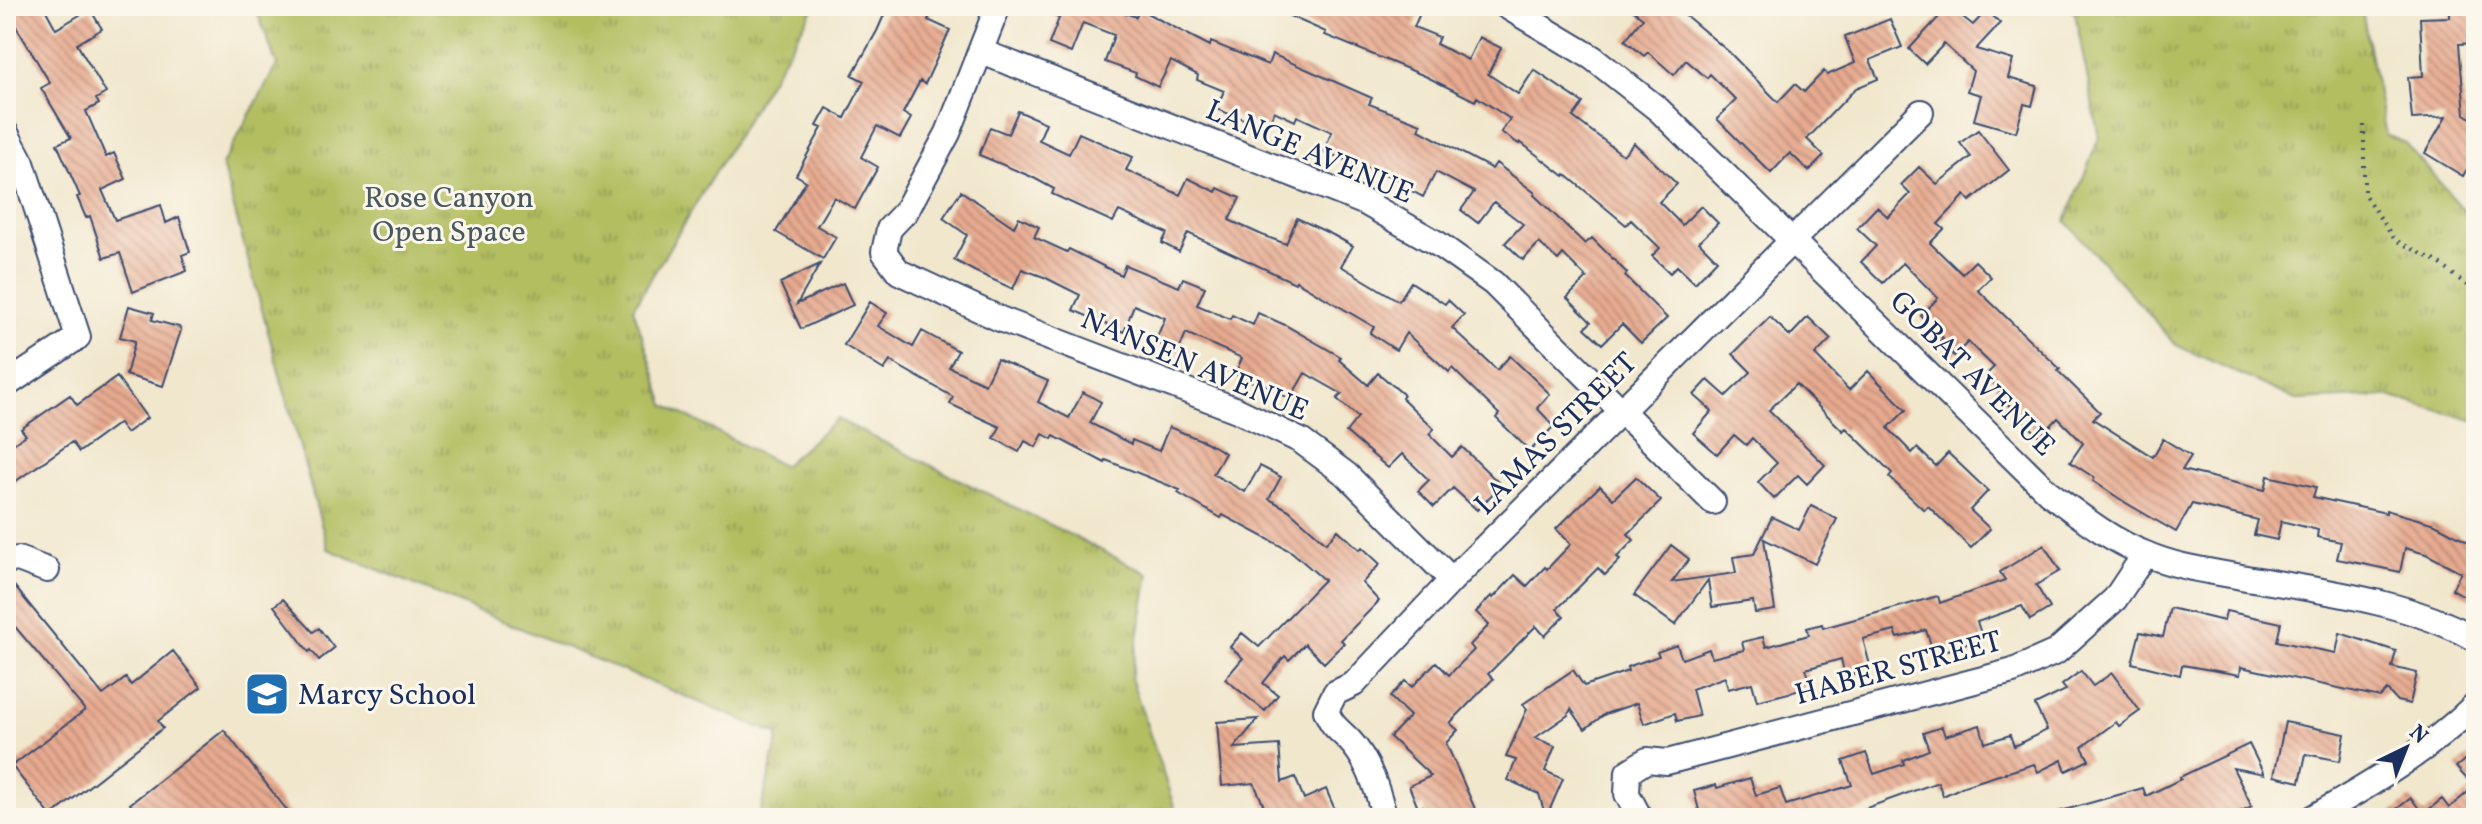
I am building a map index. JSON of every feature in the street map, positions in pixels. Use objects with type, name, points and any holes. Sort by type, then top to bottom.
[{"type":"street","points":[[982,52],[998,6]]},
{"type":"street","name":"GOBAT AVENUE","points":[[1506,6],[1593,58],[1659,110],[2048,492],[2096,527],[2145,554],[2187,567],[2386,603],[2456,628],[2476,639]]},
{"type":"street","name":"NANSEN AVENUE","points":[[982,52],[948,133],[906,211],[889,229],[884,252],[899,272],[1000,319],[1237,410],[1301,441],[1347,475],[1452,580]]},
{"type":"street","name":"LANGE AVENUE","points":[[982,52],[1366,203],[1438,244],[1493,283],[1713,502]]},
{"type":"street","name":"LAMAS STREET","points":[[1385,818],[1376,785],[1351,742],[1333,728],[1326,711],[1335,693],[1354,684],[1452,580],[1921,112]]},
{"type":"street","points":[[6,133],[22,163],[78,337],[6,385]]},
{"type":"street","name":"HABER STREET","points":[[1640,818],[1627,794],[1628,772],[1647,760],[1667,762],[2013,671],[2056,652],[2115,599],[2145,554]]},
{"type":"street","points":[[6,561],[18,559],[47,570]]},
{"type":"street","points":[[2312,818],[2366,787],[2448,732],[2476,704]]},
{"type":"path","points":[[2364,125],[2364,194],[2395,240],[2438,262],[2476,293]]},
{"type":"path","points":[[2468,287],[2476,286]]},
{"type":"green space","name":"Rose Canyon Open Space","points":[[255,6],[815,6],[633,308],[665,405],[783,466],[837,419],[1149,574],[1131,678],[1178,818],[759,818],[779,735],[328,549],[222,165],[277,65]]},
{"type":"green space","points":[[2065,6],[2361,6],[2386,135],[2405,143],[2476,224],[2476,421],[2388,396],[2296,400],[2176,345],[2066,221],[2099,138],[2075,13]]},
{"type":"building","points":[[6,6],[46,6],[56,29],[90,9],[102,29],[77,44],[106,93],[96,99],[99,104],[86,111],[106,157],[114,153],[126,179],[102,190],[115,220],[161,205],[166,223],[179,217],[190,252],[182,255],[187,271],[133,292],[120,253],[104,258],[90,216],[86,218],[77,197],[80,196],[57,144],[71,138],[41,88],[50,83],[14,23],[6,27]]},
{"type":"building","points":[[888,6],[934,6],[928,20],[950,30],[925,84],[920,81],[903,113],[911,118],[900,138],[877,126],[861,157],[878,167],[855,209],[834,197],[817,226],[836,237],[823,259],[776,232],[806,181],[796,175],[822,128],[817,126],[827,108],[845,118],[864,81],[852,75]]},
{"type":"building","points":[[1030,6],[1106,6],[1136,17],[1139,9],[1210,46],[1211,42],[1268,65],[1272,54],[1372,98],[1369,104],[1421,124],[1419,130],[1492,169],[1496,163],[1535,193],[1585,244],[1592,238],[1667,318],[1641,343],[1622,324],[1602,344],[1585,328],[1591,322],[1567,298],[1587,278],[1563,254],[1558,260],[1539,243],[1523,260],[1505,243],[1523,224],[1494,202],[1478,223],[1461,210],[1474,192],[1436,172],[1423,197],[1402,186],[1404,181],[1323,152],[1332,132],[1297,116],[1295,121],[1274,111],[1267,128],[1216,109],[1224,91],[1197,80],[1198,75],[1171,61],[1158,87],[1135,76],[1136,73],[1105,62],[1114,35],[1083,23],[1071,53],[1049,44],[1059,18]]},
{"type":"building","points":[[1267,6],[1340,6],[1361,15],[1365,6],[1410,6],[1421,11],[1414,27],[1439,37],[1436,44],[1468,60],[1479,37],[1501,48],[1488,74],[1518,94],[1534,70],[1583,103],[1573,117],[1623,155],[1634,143],[1677,184],[1659,202],[1682,225],[1701,206],[1718,223],[1699,242],[1717,260],[1695,283],[1677,266],[1670,273],[1652,256],[1660,248],[1631,220],[1626,225],[1565,174],[1501,132],[1510,119],[1477,97],[1475,101]]},
{"type":"building","points":[[1627,6],[1670,6],[1729,52],[1778,102],[1795,84],[1804,92],[1824,71],[1827,75],[1855,63],[1845,37],[1890,19],[1902,47],[1870,60],[1878,79],[1856,88],[1807,139],[1824,156],[1809,171],[1790,153],[1771,173],[1717,119],[1736,100],[1710,74],[1707,78],[1686,60],[1674,75],[1648,52],[1644,56],[1625,40],[1643,18]]},
{"type":"building","points":[[1949,6],[1973,25],[1987,10],[2000,23],[1976,49],[2013,60],[2008,78],[2037,86],[2032,106],[2024,104],[2016,132],[1974,120],[1981,95],[1967,91],[1973,71],[1944,44],[1925,64],[1909,49]]},
{"type":"building","points":[[2474,7],[2476,43],[2459,44],[2465,114],[2476,121],[2476,153],[2463,176],[2425,153],[2446,117],[2412,119],[2408,77],[2423,76],[2420,18],[2450,17],[2450,8]]},
{"type":"building","points":[[1018,111],[1046,123],[1039,140],[1069,154],[1079,133],[1133,157],[1126,170],[1180,195],[1188,178],[1216,192],[1218,188],[1240,198],[1229,220],[1262,235],[1286,244],[1297,218],[1333,235],[1353,246],[1341,266],[1399,301],[1411,282],[1445,304],[1448,300],[1464,315],[1452,328],[1497,370],[1510,356],[1550,394],[1537,408],[1554,426],[1530,451],[1496,418],[1499,414],[1452,368],[1449,372],[1406,333],[1396,350],[1370,333],[1374,327],[1296,281],[1188,233],[1179,252],[1162,243],[1167,233],[1119,211],[1113,222],[1052,194],[1054,189],[1032,177],[979,155],[990,127],[1008,134]]},
{"type":"building","points":[[1978,130],[2009,170],[1970,201],[1965,195],[1938,224],[1944,229],[1930,243],[1962,274],[1975,261],[1991,277],[1978,290],[2100,412],[2093,419],[2153,457],[2163,439],[2191,456],[2182,470],[2265,490],[2268,476],[2316,487],[2313,497],[2386,513],[2386,510],[2435,524],[2476,543],[2476,588],[2470,599],[2452,589],[2461,572],[2426,554],[2405,548],[2400,572],[2337,559],[2341,542],[2317,537],[2318,530],[2281,521],[2277,540],[2254,535],[2258,520],[2192,504],[2176,532],[2126,503],[2070,462],[2083,443],[2058,418],[2040,437],[1998,394],[2002,391],[1986,375],[1994,367],[1968,342],[1954,356],[1940,341],[1943,338],[1921,316],[1938,298],[1903,263],[1883,283],[1861,262],[1876,246],[1857,228],[1877,207],[1888,217],[1910,194],[1901,185],[1919,167],[1937,184],[1971,157],[1960,143]]},
{"type":"building","points":[[961,191],[1014,227],[1019,217],[1039,227],[1034,237],[1067,252],[1069,249],[1121,275],[1125,265],[1179,287],[1183,278],[1205,287],[1197,305],[1253,325],[1258,313],[1285,325],[1341,357],[1339,360],[1368,385],[1378,373],[1404,395],[1402,398],[1434,429],[1429,434],[1452,457],[1462,447],[1501,485],[1477,510],[1453,488],[1434,507],[1418,491],[1429,480],[1402,454],[1388,468],[1346,432],[1358,417],[1337,399],[1342,394],[1305,373],[1290,399],[1256,380],[1255,383],[1235,374],[1242,358],[1186,333],[1178,352],[1155,342],[1165,318],[1134,305],[1124,332],[1073,310],[1080,295],[1044,277],[1022,269],[1013,289],[974,271],[954,260],[967,235],[943,218]]},
{"type":"building","points":[[820,264],[797,304],[843,283],[853,305],[801,329],[780,283]]},
{"type":"building","points":[[870,302],[887,313],[878,326],[913,347],[922,331],[958,351],[949,367],[985,384],[997,359],[1048,381],[1038,402],[1069,418],[1083,392],[1101,402],[1090,423],[1131,444],[1132,440],[1159,451],[1169,427],[1206,442],[1225,453],[1213,474],[1245,492],[1260,466],[1281,477],[1269,499],[1289,510],[1326,543],[1338,530],[1380,564],[1362,583],[1379,601],[1341,640],[1344,643],[1324,663],[1305,644],[1289,660],[1285,656],[1263,683],[1278,695],[1265,711],[1225,679],[1243,658],[1230,647],[1242,633],[1259,647],[1324,580],[1292,552],[1223,515],[1221,518],[1178,493],[1180,490],[1106,460],[1105,463],[1054,436],[1052,439],[1043,434],[1036,447],[1025,441],[1019,452],[994,438],[1000,427],[950,404],[953,397],[890,361],[884,370],[844,345]]},
{"type":"building","points":[[129,306],[154,313],[152,320],[181,330],[163,386],[126,375],[135,341],[120,337]]},
{"type":"building","points":[[1770,317],[1790,336],[1808,317],[1831,339],[1815,355],[1849,390],[1868,371],[1906,410],[1888,428],[1912,453],[1917,448],[1936,466],[1948,453],[1988,491],[1970,510],[1990,529],[1971,548],[1928,506],[1924,510],[1889,477],[1892,473],[1846,428],[1843,431],[1796,384],[1769,410],[1825,465],[1807,484],[1798,475],[1774,499],[1758,482],[1777,463],[1752,438],[1746,445],[1734,435],[1717,454],[1693,433],[1712,411],[1694,395],[1708,380],[1726,396],[1751,372],[1733,354]]},
{"type":"building","points":[[117,377],[147,418],[126,433],[119,423],[79,452],[72,442],[6,488],[6,449],[26,435],[21,429],[70,395],[77,405]]},
{"type":"building","points":[[1636,477],[1661,501],[1628,534],[1634,540],[1617,557],[1620,560],[1605,575],[1598,568],[1557,609],[1564,616],[1545,636],[1536,626],[1488,674],[1493,679],[1450,723],[1458,730],[1446,743],[1476,811],[1461,818],[1428,818],[1423,806],[1418,808],[1409,786],[1431,776],[1390,737],[1410,716],[1390,697],[1405,681],[1412,687],[1436,662],[1449,675],[1474,650],[1470,645],[1489,625],[1476,612],[1491,596],[1493,598],[1515,575],[1527,586],[1545,567],[1547,569],[1571,544],[1556,529],[1600,486],[1613,499]]},
{"type":"building","points":[[1811,506],[1837,519],[1815,564],[1764,539],[1775,610],[1755,613],[1753,601],[1712,607],[1708,580],[1675,625],[1634,595],[1671,545],[1689,559],[1672,582],[1736,573],[1733,557],[1754,554],[1772,517],[1799,530]]},
{"type":"building","points":[[2044,545],[2060,571],[2036,585],[2050,608],[2030,620],[2022,606],[1977,622],[1983,639],[1934,654],[1926,630],[1898,638],[1895,631],[1863,639],[1871,669],[1845,676],[1841,659],[1806,669],[1812,687],[1757,701],[1752,683],[1728,689],[1725,677],[1692,689],[1699,716],[1677,721],[1675,713],[1644,724],[1637,703],[1605,714],[1585,729],[1571,709],[1568,715],[1535,738],[1555,746],[1545,771],[1563,779],[1546,818],[1539,794],[1508,780],[1516,760],[1506,757],[1527,709],[1523,704],[1573,670],[1584,686],[1628,671],[1627,667],[1659,656],[1657,652],[1677,645],[1682,659],[1709,649],[1712,658],[1744,650],[1742,642],[1763,637],[1766,647],[1809,635],[1807,628],[1822,624],[1823,628],[1938,596],[1940,603],[2005,580],[2000,572]]},
{"type":"building","points":[[6,576],[103,695],[126,678],[131,685],[173,651],[201,687],[158,721],[163,728],[51,816],[12,766],[85,710],[6,616]]},
{"type":"building","points":[[283,599],[313,632],[319,628],[334,648],[319,660],[311,650],[309,652],[274,606]]},
{"type":"building","points":[[2170,608],[2224,621],[2226,611],[2281,623],[2277,641],[2336,653],[2340,633],[2396,651],[2392,667],[2417,673],[2410,704],[2397,701],[2387,690],[2380,697],[2241,667],[2240,675],[2182,665],[2180,675],[2132,663],[2140,632],[2163,637]]},
{"type":"building","points":[[2081,671],[2093,686],[2112,673],[2140,711],[2119,726],[2116,722],[2082,747],[2089,760],[2066,771],[2062,760],[2038,772],[2034,764],[1964,786],[1943,796],[1938,782],[1850,814],[1852,818],[1701,818],[1694,791],[1750,778],[1756,795],[1780,788],[1786,805],[1852,785],[1843,761],[1866,753],[1874,774],[1904,764],[1903,760],[1929,750],[1923,733],[1942,727],[1945,736],[1980,725],[1985,743],[2010,735],[2014,746],[2047,730],[2035,705],[2066,690],[2062,685]]},
{"type":"building","points":[[1258,719],[1234,748],[1279,745],[1282,782],[1295,777],[1304,799],[1326,789],[1336,812],[1322,818],[1269,818],[1254,783],[1222,786],[1217,722]]},
{"type":"building","points":[[2285,722],[2345,734],[2340,761],[2306,754],[2300,782],[2274,776]]},
{"type":"building","points":[[224,730],[293,818],[141,818],[130,804]]},
{"type":"building","points":[[2249,744],[2264,774],[2233,768],[2252,806],[2227,818],[2192,818],[2188,811],[2173,818],[2055,818],[2054,813],[2143,788],[2146,796]]},
{"type":"building","points":[[2476,750],[2476,818],[2385,818],[2411,798],[2423,814],[2442,799],[2449,808],[2474,787],[2456,767]]},
{"type":"place","name":"Marcy School","points":[[267,694]]}]
